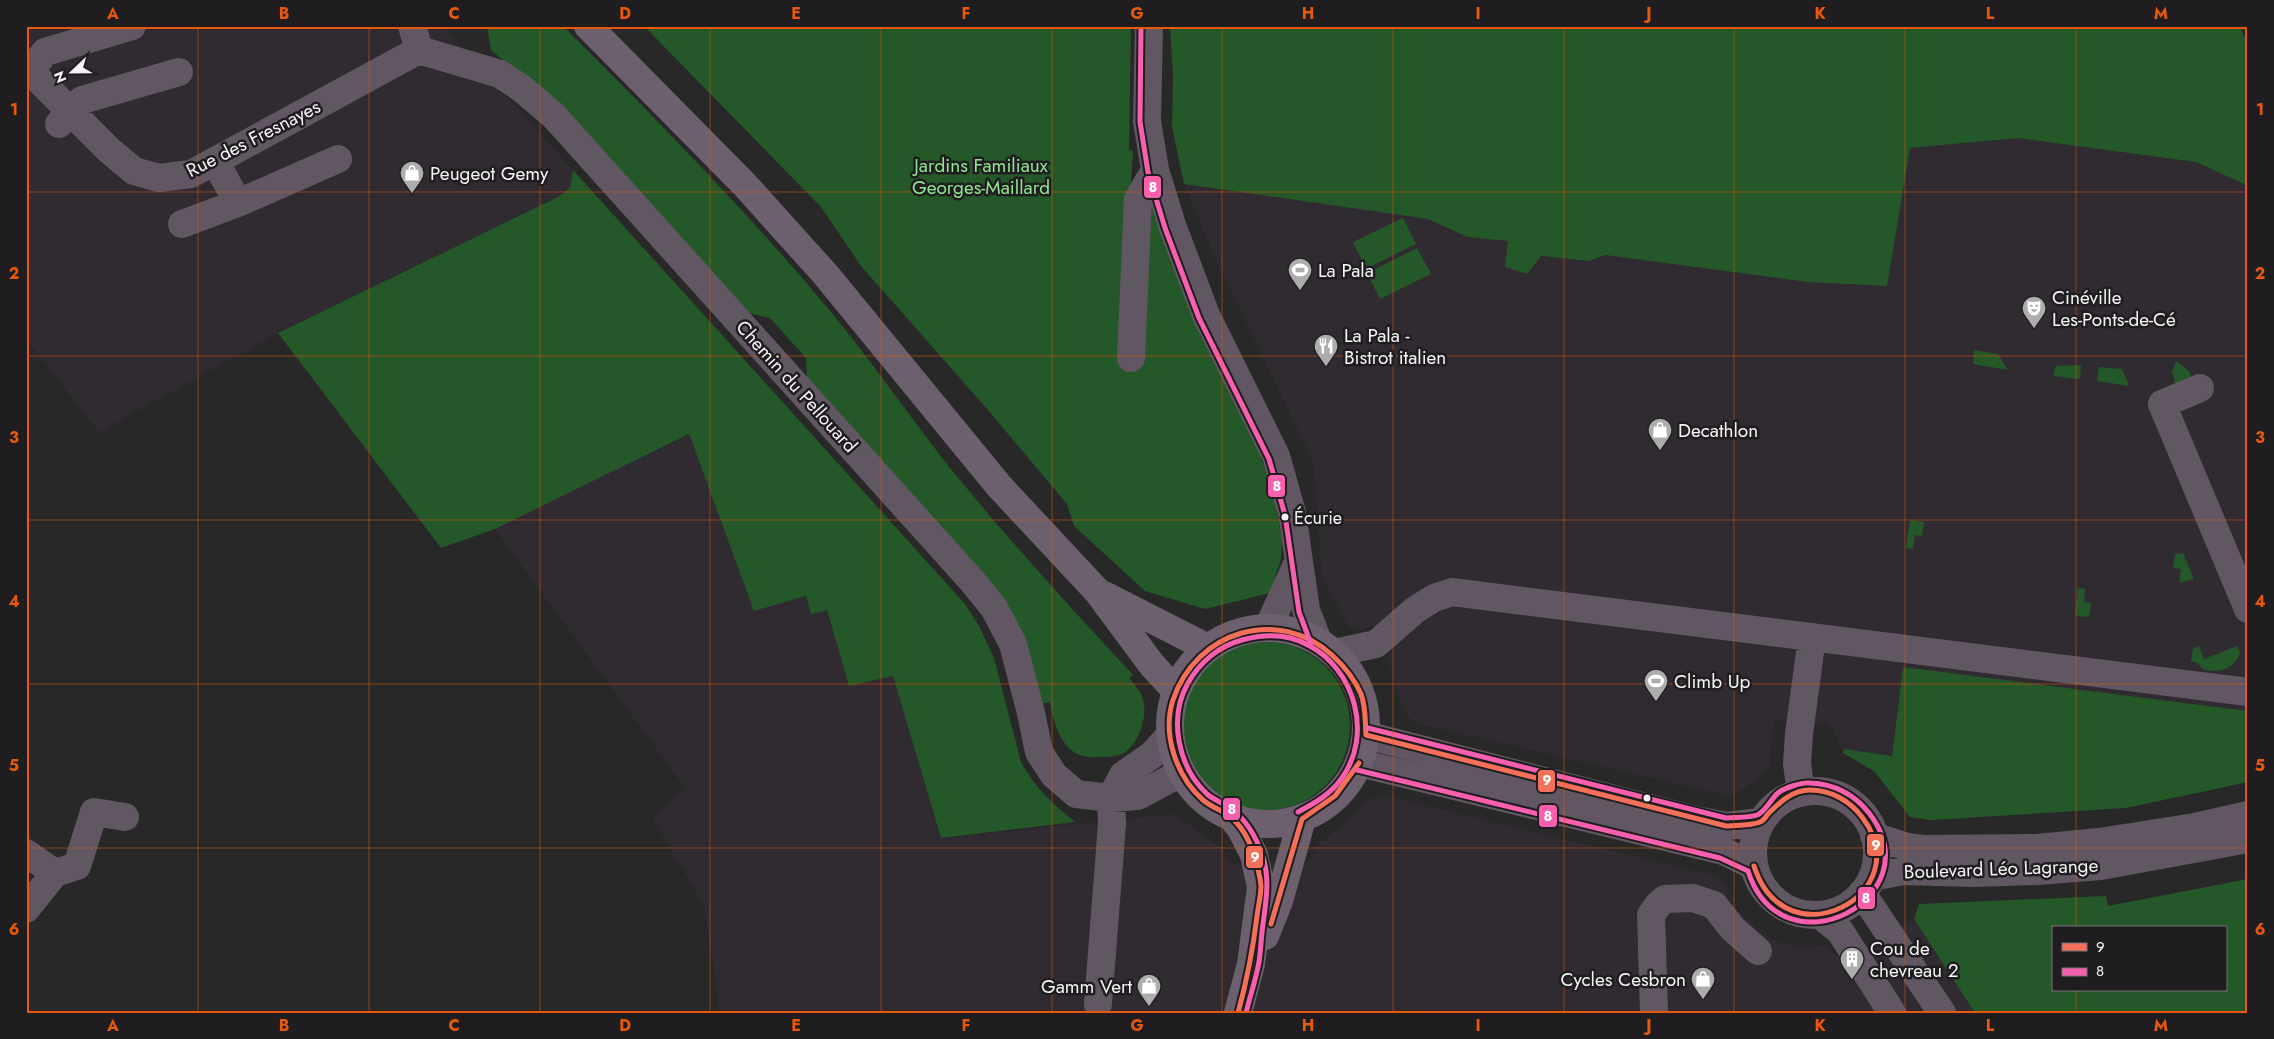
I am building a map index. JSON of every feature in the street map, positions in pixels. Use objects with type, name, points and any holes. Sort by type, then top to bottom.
[{"type":"main road","points":[[588,26],[757,198],[826,276],[999,486],[1097,591],[1152,665],[1176,691]]},
{"type":"main road","points":[[1097,591],[1208,648]]},
{"type":"main road","points":[[1268,628],[1294,631],[1326,647],[1353,677],[1364,704],[1366,735],[1359,763],[1345,787],[1326,806],[1302,819],[1279,824],[1255,824],[1232,818],[1203,800],[1181,773],[1173,755],[1170,735],[1170,713],[1176,691],[1189,667],[1208,648],[1236,633],[1268,628]]},
{"type":"main road","points":[[1232,818],[1241,829],[1251,848],[1261,887],[1251,964],[1238,1013]]},
{"type":"main road","points":[[1251,964],[1273,921],[1302,819]]},
{"type":"street","points":[[28,69],[45,52],[132,26]]},
{"type":"street","points":[[1149,26],[1147,121],[1155,170],[1172,225],[1206,315],[1276,456],[1292,513],[1306,610],[1326,647],[1376,644],[1415,610],[1434,598],[1452,592],[2247,690]]},
{"type":"street","name":"Rue des Fresnayes","points":[[28,69],[65,118],[134,171],[159,178],[191,174],[216,161],[415,38]]},
{"type":"street","name":"Chemin du Pellouard","points":[[415,38],[500,74],[521,88],[553,115],[973,582],[994,608],[1013,644],[1039,752],[1054,775],[1076,794],[1111,798],[1138,796],[1181,773]]},
{"type":"street","points":[[65,118],[82,100],[179,72]]},
{"type":"street","points":[[182,224],[338,159]]},
{"type":"street","points":[[216,161],[238,202]]},
{"type":"street","points":[[1130,358],[1138,199],[1155,170]]},
{"type":"street","points":[[2200,388],[2162,404],[2248,609]]},
{"type":"street","points":[[1268,628],[1298,562]]},
{"type":"street","points":[[1801,792],[1797,764],[1799,734],[1812,637]]},
{"type":"street","points":[[1098,1004],[1112,824],[1111,798],[1123,775],[1152,755],[1170,735]]},
{"type":"street","points":[[1366,735],[1696,820],[1726,826],[1761,822]]},
{"type":"street","points":[[1359,763],[1722,852],[1754,866]]},
{"type":"street","points":[[1801,792],[1826,792],[1843,798],[1863,814],[1874,836],[1877,854],[1867,885],[1846,907],[1820,915],[1798,912],[1778,903],[1763,886],[1754,866],[1754,844],[1761,822],[1778,803],[1801,792]]},
{"type":"street","points":[[26,909],[55,874],[77,866],[94,812],[125,817]]},
{"type":"street","name":"Boulevard Léo Lagrange","points":[[1874,836],[1906,847],[1923,849],[2037,848],[2134,837],[2248,815]]},
{"type":"street","name":"Boulevard Léo Lagrange","points":[[1867,885],[1903,871],[1973,873],[2101,866],[2248,839]]},
{"type":"street","points":[[26,853],[55,874]]},
{"type":"street","points":[[1867,885],[1942,1013]]},
{"type":"street","points":[[1654,1013],[1651,914],[1665,899],[1693,898],[1714,905],[1733,929],[1758,951]]},
{"type":"street","points":[[1820,915],[1840,931],[1892,1013]]},
{"type":"shaded area","points":[[26,26],[443,26],[573,170],[570,188],[558,197],[278,333],[99,432],[26,339]]},
{"type":"shaded area","points":[[2018,138],[2196,162],[2248,186],[2248,711],[1903,667],[1892,756],[1845,749],[1843,753],[1833,730],[1827,725],[1774,720],[1769,769],[1733,797],[1415,723],[1404,712],[1387,655],[1396,648],[1374,626],[1363,629],[1350,629],[1322,576],[1314,463],[1216,260],[1184,184],[1428,219],[1467,236],[1509,241],[1541,256],[1589,261],[1605,255],[1808,282],[1886,286],[1909,148]]},
{"type":"shaded area","points":[[689,434],[754,610],[807,596],[827,610],[849,686],[893,676],[941,838],[1174,814],[1222,849],[1232,864],[1309,861],[1319,843],[1345,824],[1369,799],[1378,795],[1390,797],[1718,876],[1725,885],[1739,912],[1762,933],[1773,940],[1798,947],[1824,946],[1844,962],[1914,919],[1975,1013],[720,1013],[704,905],[652,818],[685,788],[495,529]]},
{"type":"green space","points":[[487,26],[563,26],[666,130],[766,237],[845,330],[968,490],[1133,675],[1129,678],[1144,701],[1144,718],[1139,734],[1130,748],[1118,755],[1093,757],[1076,753],[1066,745],[1057,730],[1050,702],[1040,704],[1022,632],[807,378],[806,358],[770,318],[748,313],[541,92],[491,50]]},
{"type":"green space","name":"Jardins Familiaux Georges-Maillard","points":[[644,26],[1131,26],[1129,150],[1133,151],[1129,211],[1146,210],[1155,206],[1171,261],[1201,337],[1256,442],[1275,500],[1282,541],[1281,559],[1270,593],[1205,609],[1145,591],[1074,526],[1067,504],[988,410],[861,266],[821,207]]},
{"type":"green space","points":[[1170,26],[2240,26],[2248,46],[2248,186],[2196,162],[2018,138],[1910,148],[1887,286],[1808,282],[1605,255],[1589,261],[1541,256],[1527,274],[1505,267],[1508,241],[1467,237],[1428,219],[1184,184],[1172,127],[1173,76]]},
{"type":"green space","points":[[573,170],[965,604],[979,626],[994,658],[1021,762],[1032,780],[1045,795],[1075,822],[941,838],[893,676],[849,686],[827,610],[811,614],[806,596],[754,611],[689,434],[495,529],[441,548],[278,333],[558,197],[570,188]]},
{"type":"green space","points":[[1403,218],[1416,244],[1366,269],[1353,242]]},
{"type":"green space","points":[[1417,248],[1431,274],[1380,299],[1367,273]]},
{"type":"green space","points":[[1974,350],[1998,354],[2008,370],[1973,364]]},
{"type":"green space","points":[[2176,361],[2189,371],[2191,376],[2189,380],[2176,386],[2172,372]]},
{"type":"green space","points":[[2081,365],[2080,379],[2053,376],[2056,366]]},
{"type":"green space","points":[[2099,367],[2122,369],[2129,386],[2097,381]]},
{"type":"green space","points":[[1910,520],[1924,522],[1922,536],[1915,535],[1913,549],[1906,548]]},
{"type":"green space","points":[[2183,553],[2194,579],[2179,583],[2181,569],[2173,568],[2175,554]]},
{"type":"green space","points":[[2078,588],[2085,589],[2084,602],[2091,603],[2089,617],[2075,616]]},
{"type":"green space","points":[[1266,642],[1290,646],[1305,652],[1319,661],[1331,673],[1340,687],[1346,702],[1350,726],[1346,750],[1340,765],[1331,779],[1319,791],[1305,800],[1290,806],[1266,810],[1242,806],[1227,800],[1213,791],[1201,779],[1192,765],[1186,750],[1182,726],[1186,702],[1192,687],[1201,673],[1213,661],[1227,652],[1242,646]]},
{"type":"green space","points":[[2199,646],[2204,659],[2237,646],[2240,653],[2238,659],[2230,667],[2219,671],[2202,669],[2199,664],[2191,661],[2193,648]]},
{"type":"green space","points":[[1903,667],[2248,711],[2248,782],[2126,808],[1931,820],[1910,817],[1874,771],[1843,753],[1844,749],[1892,756]]},
{"type":"green space","points":[[2248,879],[2248,1013],[1975,1013],[1914,919],[1919,904],[2106,896],[2108,906]]},
{"type":"transit line","name":"8","points":[[1141,26],[1140,122],[1148,172],[1165,228],[1199,318],[1269,459],[1285,515],[1299,612],[1311,644]]},
{"type":"transit line","name":"9","points":[[1238,1013],[1254,940],[1261,886],[1259,872],[1252,849],[1242,829],[1230,816],[1203,800],[1185,779],[1174,754],[1169,727],[1170,713],[1173,700],[1184,676],[1200,657],[1219,643],[1241,633],[1264,630],[1288,632],[1311,640],[1341,663],[1363,699],[1366,735]]},
{"type":"transit line","name":"8","points":[[1246,1013],[1260,957],[1267,890],[1263,857],[1258,843],[1246,824],[1236,813],[1207,794],[1197,783],[1183,756],[1178,726],[1178,711],[1188,683],[1204,662],[1226,646],[1250,638],[1267,636],[1284,637],[1300,641],[1324,656],[1338,670],[1348,686],[1354,704],[1357,723],[1356,742],[1351,761],[1342,778],[1333,789],[1316,802],[1298,812]]},
{"type":"transit line","name":"8","points":[[1357,770],[1720,858],[1748,871],[1766,902],[1791,919],[1819,922],[1846,914],[1869,897],[1883,873],[1884,844],[1869,813],[1850,795],[1827,785],[1807,783],[1793,786],[1778,793],[1763,811],[1757,815],[1726,818],[1368,728]]},
{"type":"transit line","name":"9","points":[[1366,735],[1726,826],[1748,825],[1761,821],[1781,802],[1797,792],[1810,790],[1825,792],[1846,801],[1857,811],[1876,845],[1875,871],[1862,892],[1842,907],[1818,914],[1793,911],[1770,895],[1754,866]]},
{"type":"transit line","name":"9","points":[[1302,819],[1335,796],[1359,763]]},
{"type":"transit line","name":"9","points":[[1271,924],[1302,819]]},
{"type":"place","name":"Peugeot Gemy","points":[[412,194]]},
{"type":"place","name":"La Pala","points":[[1300,291]]},
{"type":"place","name":"Cinéville Les-Ponts-de-Cé","points":[[2034,329]]},
{"type":"place","name":"La Pala - Bistrot italien","points":[[1326,367]]},
{"type":"place","name":"Decathlon","points":[[1660,451]]},
{"type":"place","name":"Écurie","points":[[1285,517]]},
{"type":"place","name":"Climb Up","points":[[1656,702]]},
{"type":"place","name":"Cou de chevreau 2","points":[[1852,980]]},
{"type":"place","name":"Cycles Cesbron","points":[[1703,1000]]},
{"type":"place","name":"Gamm Vert","points":[[1149,1007]]}]
